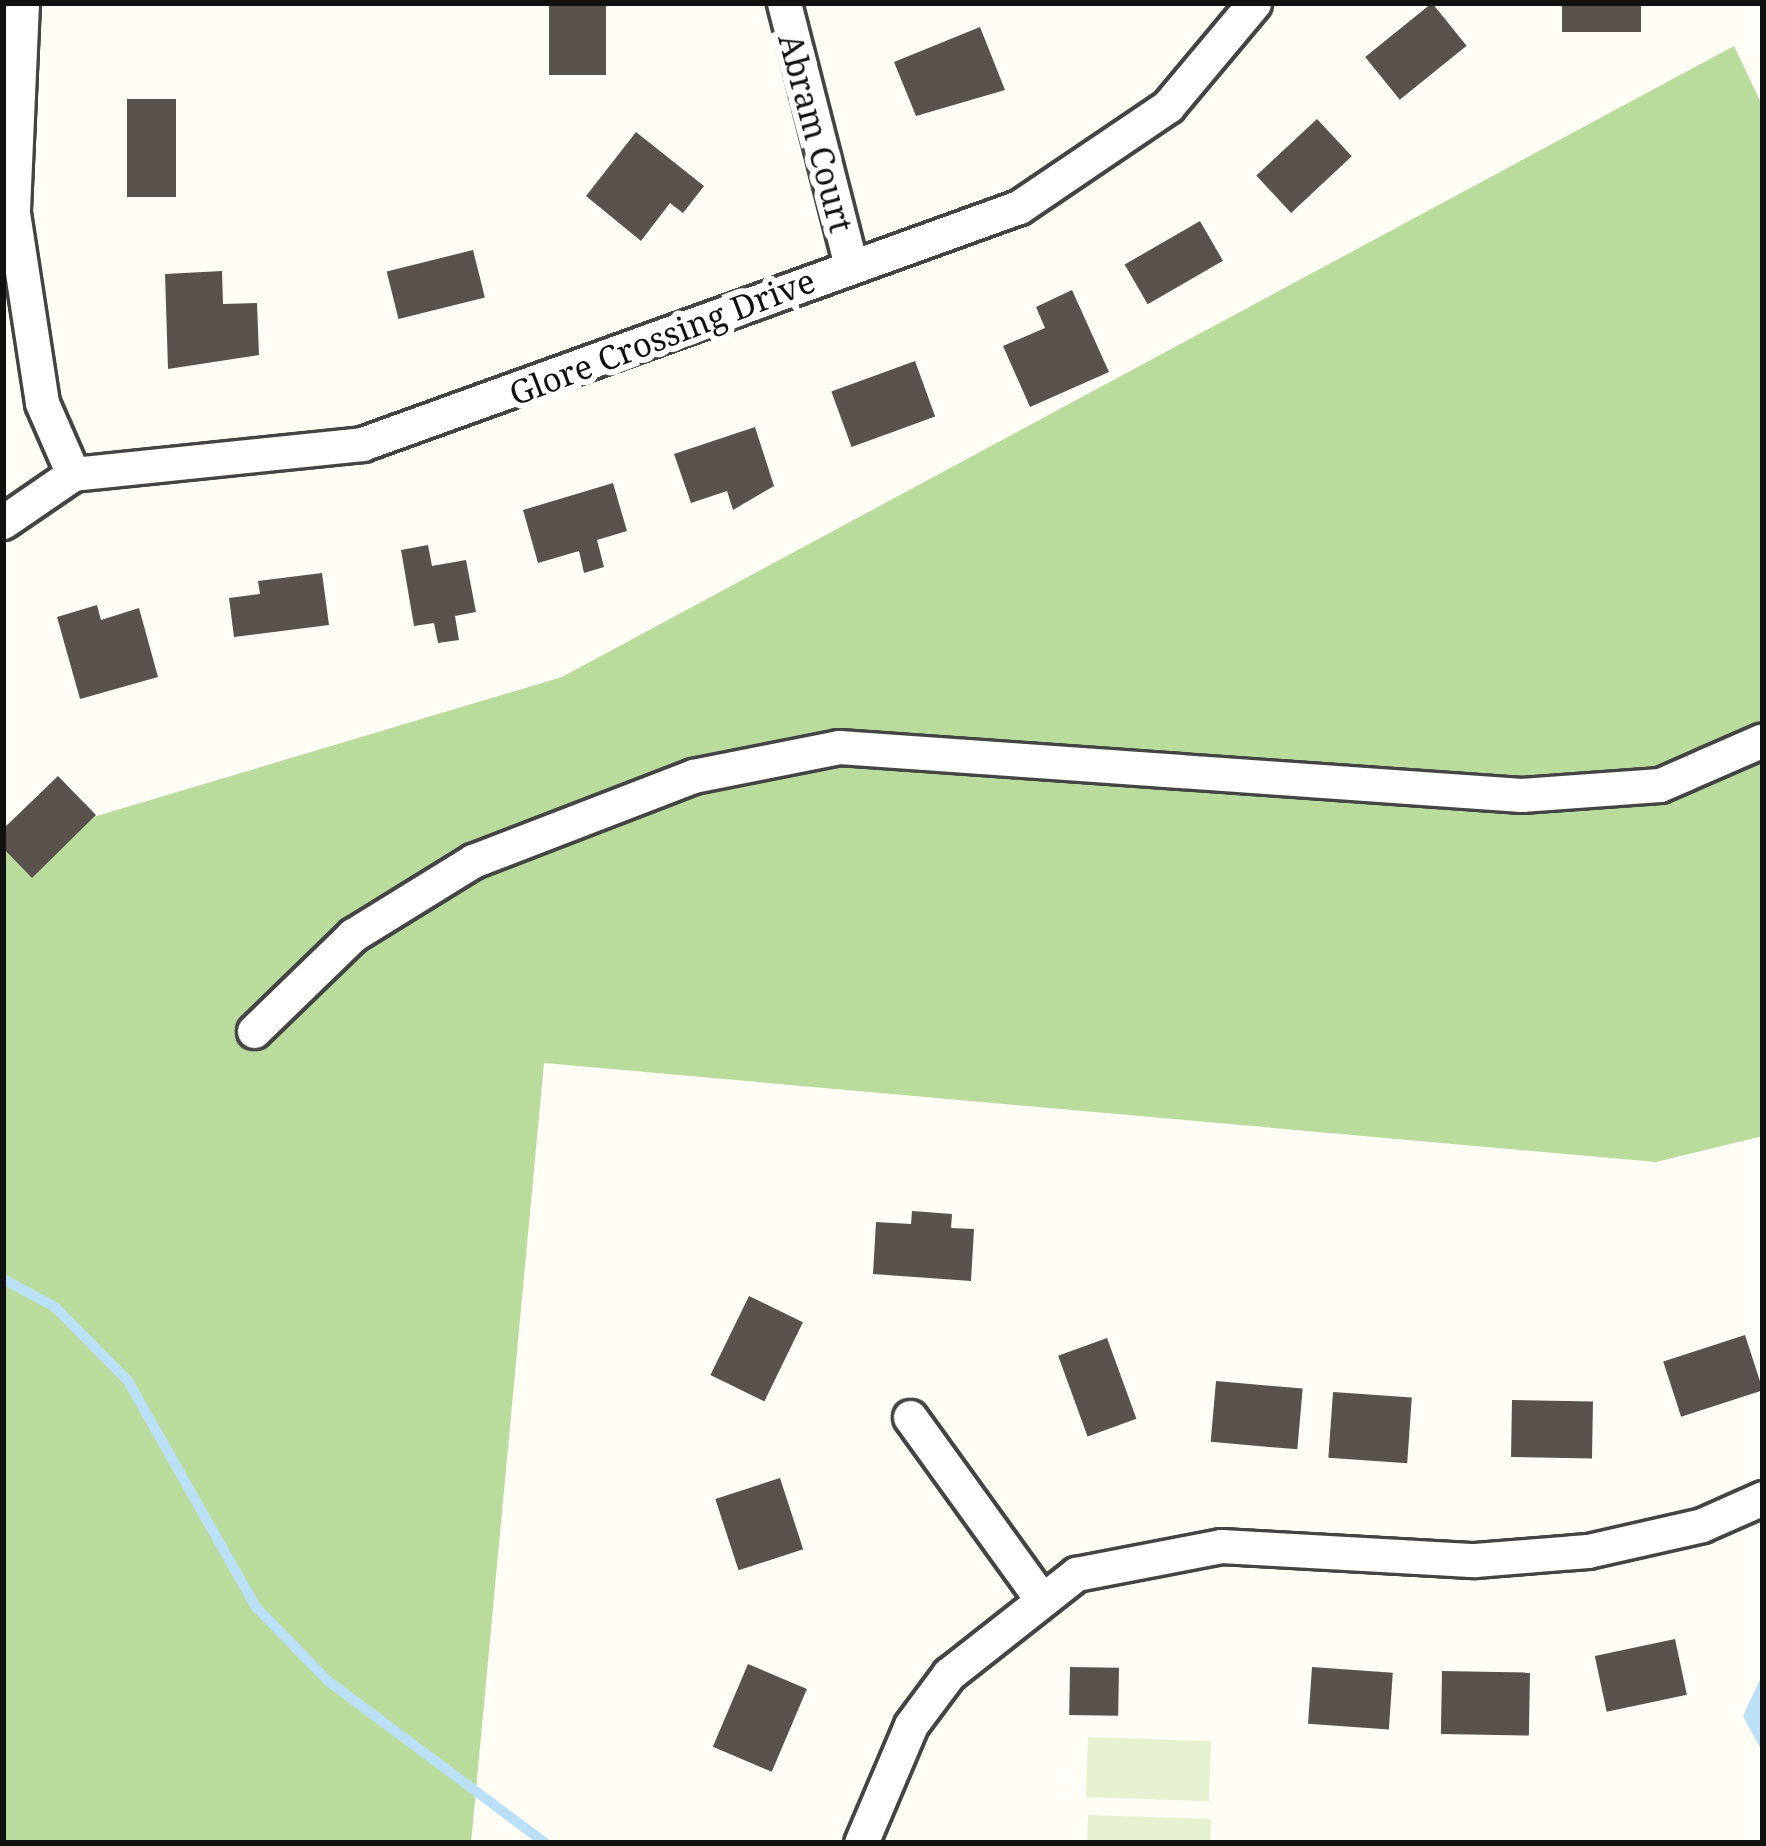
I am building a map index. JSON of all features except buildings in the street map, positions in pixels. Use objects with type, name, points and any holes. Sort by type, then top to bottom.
[{"type":"street","points":[[22,3],[13,213],[22,298],[42,403],[73,474]]},
{"type":"street","name":"Abram Court","points":[[784,3],[850,262]]},
{"type":"street","name":"Glore Crossing Drive","points":[[3,522],[73,474],[362,444],[534,390],[850,262],[1019,207],[1104,159],[1168,106],[1254,3]]},
{"type":"street","points":[[254,1030],[353,935],[472,861],[693,776],[839,747],[1521,796],[1660,785],[1763,740]]},
{"type":"street","points":[[910,1417],[1039,1597]]},
{"type":"street","points":[[861,1843],[911,1725],[949,1674],[1039,1597],[1160,1550],[1475,1560],[1588,1551],[1702,1526],[1763,1498]]},
{"type":"green space","points":[[1734,46],[1763,107],[1763,1136],[1656,1162],[544,1063],[471,1843],[3,1843],[3,844],[562,677]]},
{"type":"green space","points":[[1088,1737],[1211,1741],[1209,1801],[1086,1797]]},
{"type":"green space","points":[[1088,1815],[1211,1819],[1210,1843],[1087,1843]]},
{"type":"water","points":[[1763,1673],[1763,1753],[1743,1716]]},
{"type":"waterway","points":[[3,1279],[55,1307],[128,1381],[256,1607],[328,1681],[545,1843]]}]
